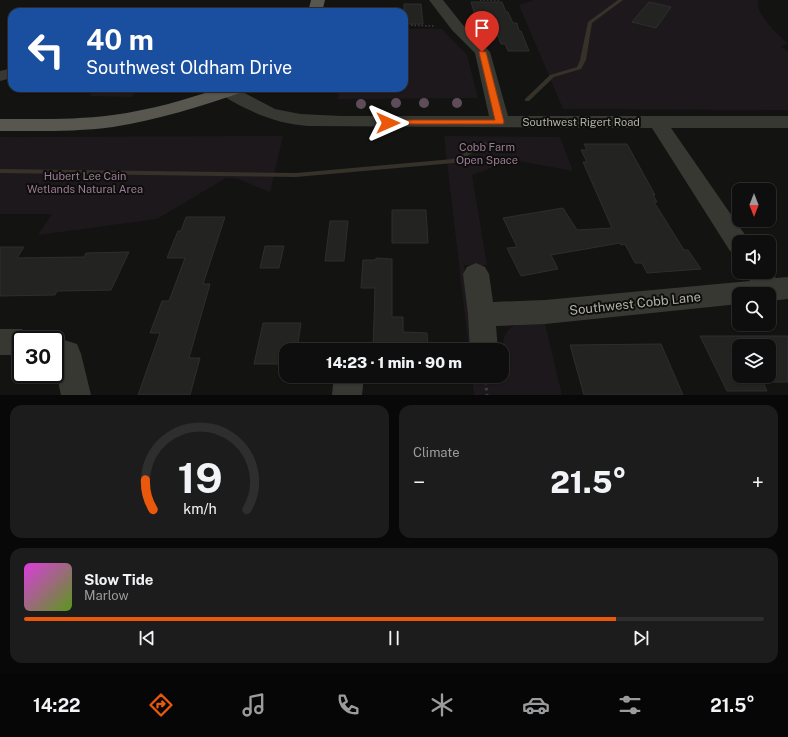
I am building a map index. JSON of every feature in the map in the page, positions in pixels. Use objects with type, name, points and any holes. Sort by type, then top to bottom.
[{"type":"main road","name":"Southwest Rigert Road","points":[[0,125],[66,125],[113,121],[174,108],[226,92]]},
{"type":"street","points":[[436,0],[457,27],[482,52],[500,122]]},
{"type":"street","name":"Southwest Rigert Road","points":[[235,92],[251,104],[277,116],[299,119],[375,123],[788,122]]},
{"type":"street","points":[[658,122],[733,235]]},
{"type":"street","points":[[476,274],[482,314],[484,343]]},
{"type":"street","name":"Southwest Cobb Lane","points":[[482,314],[545,312],[772,283]]},
{"type":"street","points":[[0,342],[12,342]]},
{"type":"street","points":[[64,353],[67,354],[76,395]]},
{"type":"street","points":[[347,395],[348,383]]},
{"type":"path","points":[[480,0],[499,0]]},
{"type":"path","points":[[408,25],[457,27]]},
{"type":"path","points":[[486,383],[487,395]]},
{"type":"green space","points":[[534,0],[758,0],[760,12],[768,24],[788,44],[781,46],[788,52],[788,110],[563,109],[519,5]]},
{"type":"green space","points":[[408,29],[442,29],[467,55],[478,98],[338,99],[339,92],[408,92]]},
{"type":"green space","points":[[92,92],[135,92],[132,97],[89,96]]},
{"type":"green space","name":"Hubert Lee Cain Wetlands Natural Area","points":[[283,136],[270,192],[238,179],[226,178],[157,219],[38,235],[52,214],[0,214],[0,137]]},
{"type":"green space","name":"Cobb Farm Open Space","points":[[444,136],[560,137],[573,171],[513,160],[472,175],[487,265],[464,265],[474,343],[468,343]]},
{"type":"green space","points":[[544,319],[562,395],[474,395],[473,383],[509,383],[509,343],[503,343],[504,337],[507,331],[512,327],[531,321]]},
{"type":"building","points":[[471,2],[502,2],[513,23],[517,23],[519,31],[521,31],[529,51],[508,51],[505,44],[501,44],[497,33],[489,33],[484,22],[477,22]]},
{"type":"building","points":[[649,2],[671,7],[656,28],[632,22]]},
{"type":"building","points":[[404,4],[421,4],[423,24],[408,24],[408,8],[404,8]]},
{"type":"building","points":[[584,144],[627,144],[655,195],[653,195],[657,202],[654,202],[684,250],[688,250],[701,269],[647,273],[642,263],[635,263],[625,244],[621,245],[620,243],[551,255],[558,269],[521,276],[507,248],[517,247],[503,218],[563,208],[577,230],[612,228],[583,162],[587,162],[581,150],[587,150]]},
{"type":"building","points":[[392,210],[426,210],[428,243],[392,243]]},
{"type":"building","points":[[186,217],[225,217],[203,284],[210,284],[189,358],[200,358],[190,395],[138,395],[160,333],[150,333],[162,301],[169,301],[185,258],[167,258],[178,231],[181,231]]},
{"type":"building","points":[[330,221],[348,221],[344,261],[325,261]]},
{"type":"building","points":[[265,246],[284,246],[279,268],[260,268]]},
{"type":"building","points":[[0,247],[24,247],[17,258],[84,257],[86,253],[129,252],[111,290],[57,291],[55,295],[0,296]]},
{"type":"building","points":[[376,258],[392,259],[392,317],[403,317],[403,332],[427,333],[428,343],[373,343],[375,288],[361,288],[363,260],[376,260]]},
{"type":"building","points":[[263,323],[301,323],[298,343],[279,343],[279,364],[254,364]]},
{"type":"building","points":[[700,336],[788,336],[788,382],[776,382],[776,339],[732,339],[732,383],[763,383],[767,391],[727,391]]},
{"type":"building","points":[[661,344],[683,395],[584,395],[570,345]]},
{"type":"waterway","points":[[527,100],[552,76],[579,68],[583,60],[590,22],[621,0]]},
{"type":"waterway","points":[[0,171],[296,175],[454,161],[485,144]]},
{"type":"route","points":[[388,123],[500,122],[486,60],[482,52]]}]
